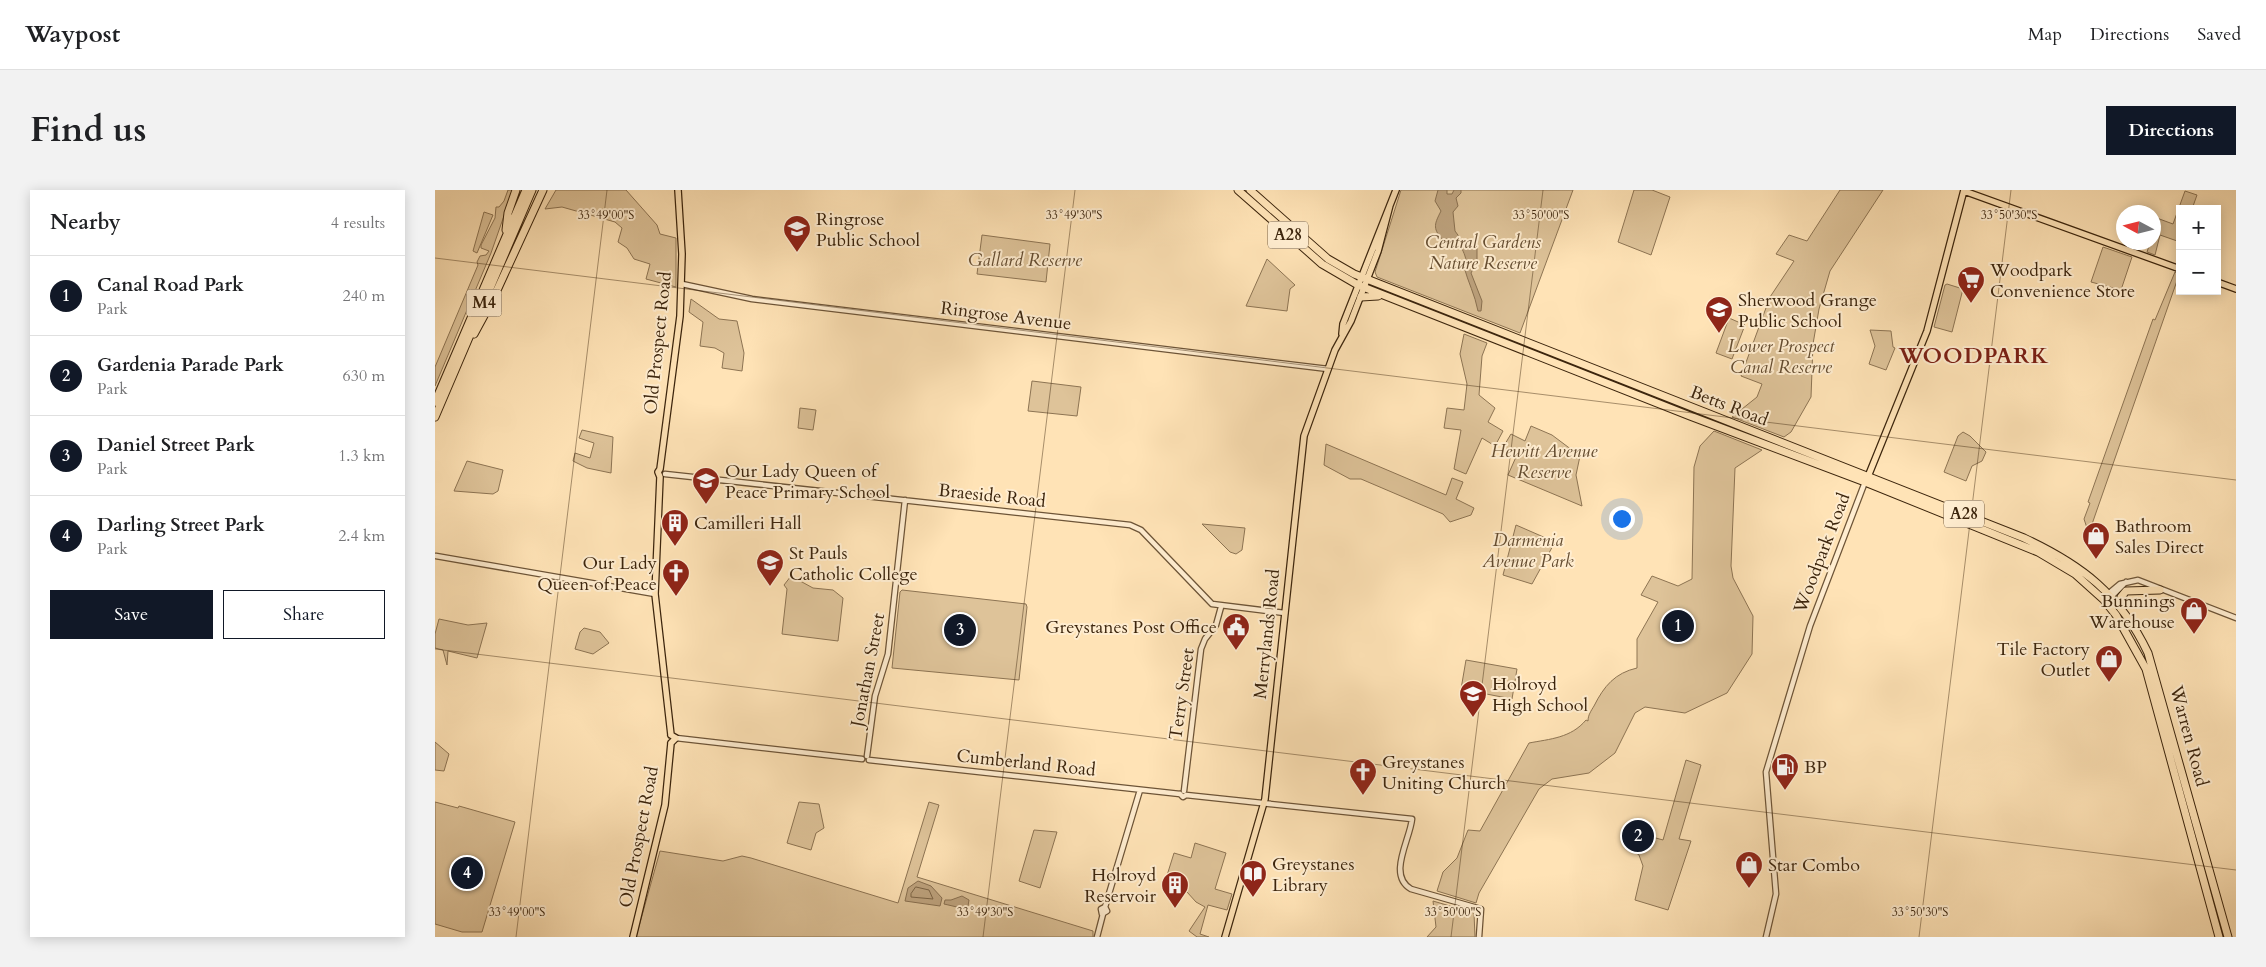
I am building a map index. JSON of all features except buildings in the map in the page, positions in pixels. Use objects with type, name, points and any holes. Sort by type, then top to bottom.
[{"type":"highway","points":[[504,240],[508,214],[517,190]]},
{"type":"highway","name":"M4","points":[[435,402],[526,190]]},
{"type":"highway","name":"M4","points":[[435,417],[532,190]]},
{"type":"highway","points":[[465,346],[483,320],[545,190]]},
{"type":"highway","name":"A28","points":[[1238,190],[1322,264],[1361,286]]},
{"type":"highway","name":"A28","points":[[1249,190],[1328,260],[1364,278]]},
{"type":"highway","name":"Betts Road","points":[[1364,278],[1752,431],[1867,479]]},
{"type":"highway","name":"Betts Road","points":[[1361,286],[1759,442],[1867,479],[2024,538],[2076,570]]},
{"type":"highway","points":[[1361,297],[1389,297]]},
{"type":"highway","name":"Warren Road","points":[[2076,570],[2110,594],[2119,605],[2138,632],[2155,672],[2228,937]]},
{"type":"highway","name":"Warren Road","points":[[2076,570],[2104,600],[2125,628],[2146,669],[2219,937]]},
{"type":"highway","points":[[2119,605],[2121,597],[2126,591],[2161,590]]},
{"type":"main road","name":"Old Prospect Road","points":[[633,937],[665,805],[672,739],[655,594],[666,410],[679,326],[682,284],[678,190]]},
{"type":"main road","name":"Merrylands Road","points":[[1342,336],[1343,324],[1383,234],[1395,190]]},
{"type":"main road","points":[[1964,191],[2176,268]]},
{"type":"main road","name":"Woodpark Road","points":[[1867,479],[1927,331],[1964,191]]},
{"type":"main road","points":[[2221,283],[2236,289]]},
{"type":"main road","name":"Merrylands Road","points":[[1225,937],[1265,803],[1303,436],[1328,369],[1361,297],[1361,286]]},
{"type":"main road","points":[[2104,600],[2110,594]]},
{"type":"street","name":"Ringrose Avenue","points":[[682,284],[751,300],[1328,369]]},
{"type":"street","name":"Braeside Road","points":[[662,473],[1133,525],[1141,530],[1209,602],[1221,607],[1285,613]]},
{"type":"street","name":"Woodpark Road","points":[[1766,937],[1776,894],[1766,772],[1810,626],[1867,479]]},
{"type":"street","name":"Jonathan Street","points":[[866,758],[875,696],[888,654],[905,500]]},
{"type":"street","points":[[435,556],[655,594]]},
{"type":"street","points":[[2110,594],[2126,582],[2138,580],[2236,618]]},
{"type":"street","name":"Terry Street","points":[[1183,793],[1201,649],[1205,639],[1217,623],[1221,607]]},
{"type":"street","name":"Cumberland Road","points":[[672,739],[866,758],[1412,819],[1400,866],[1402,880],[1411,889],[1481,909],[1479,937]]},
{"type":"street","points":[[1097,937],[1103,914],[1107,912],[1105,907],[1140,790]]},
{"type":"green space","points":[[508,190],[513,190],[491,253],[435,386],[435,367],[478,265],[477,262],[480,256],[486,255],[489,251],[481,248],[481,245],[495,218],[496,207],[499,207],[504,201]]},
{"type":"green space","points":[[556,190],[626,190],[657,225],[660,234],[676,238],[676,287],[646,279],[650,264],[634,259],[627,248],[618,242],[622,228],[615,222],[562,207],[545,209]]},
{"type":"green space","name":"Central Gardens Nature Reserve","points":[[1401,190],[1573,190],[1520,333],[1377,277],[1375,272]]},
{"type":"green space","points":[[1634,190],[1652,190],[1670,197],[1651,255],[1618,242]]},
{"type":"green space","name":"Lower Prospect Canal Reserve","points":[[1840,190],[1883,190],[1830,271],[1819,309],[1813,344],[1811,397],[1791,432],[1784,437],[1732,417],[1757,397],[1762,384],[1741,376],[1770,297],[1794,261],[1776,254],[1789,235],[1807,241]]},
{"type":"green space","points":[[2185,191],[2197,195],[2193,205],[2180,205]]},
{"type":"green space","points":[[484,212],[493,215],[477,253],[473,251]]},
{"type":"green space","points":[[2176,216],[2176,241],[2161,235],[2161,220],[2173,224]]},
{"type":"green space","name":"Gallard Reserve","points":[[982,235],[1050,244],[1046,282],[977,274]]},
{"type":"green space","points":[[2103,247],[2132,257],[2121,290],[2091,282]]},
{"type":"green space","points":[[2148,250],[2156,250],[2155,255],[2147,252]]},
{"type":"green space","points":[[1267,259],[1295,285],[1290,289],[1287,311],[1246,306]]},
{"type":"green space","points":[[2175,272],[2176,284],[2091,527],[2087,528],[2084,519],[2090,503],[2088,502],[2153,319],[2155,320]]},
{"type":"green space","points":[[1945,285],[1963,289],[1952,332],[1934,327]]},
{"type":"green space","points":[[691,299],[719,319],[737,321],[744,353],[742,371],[722,368],[724,353],[715,348],[700,346],[703,322],[689,312]]},
{"type":"green space","points":[[1729,318],[1745,325],[1732,359],[1716,353]]},
{"type":"green space","points":[[1870,330],[1891,331],[1893,347],[1895,348],[1886,370],[1869,364],[1875,346]]},
{"type":"green space","points":[[1464,334],[1487,343],[1482,356],[1479,395],[1495,408],[1488,422],[1503,431],[1495,446],[1482,438],[1466,474],[1454,469],[1461,430],[1444,428],[1447,408],[1464,410],[1467,384],[1460,354]]},
{"type":"green space","points":[[1032,381],[1081,387],[1077,416],[1028,411]]},
{"type":"green space","points":[[800,408],[816,410],[813,430],[798,428]]},
{"type":"green space","name":"Hewitt Avenue Reserve","points":[[1531,426],[1552,435],[1580,456],[1576,475],[1582,506],[1508,475],[1516,457],[1502,449],[1511,434],[1525,441]]},
{"type":"green space","points":[[582,430],[613,437],[611,473],[587,468],[573,461],[575,453],[590,458],[594,443],[579,438]]},
{"type":"green space","points":[[1714,431],[1762,450],[1735,468],[1731,566],[1733,578],[1753,616],[1752,654],[1727,693],[1685,713],[1645,707],[1635,713],[1615,753],[1589,773],[1552,779],[1539,789],[1479,893],[1476,903],[1437,891],[1443,872],[1457,858],[1468,830],[1480,831],[1529,743],[1552,739],[1574,731],[1586,720],[1588,721],[1591,711],[1611,681],[1622,673],[1637,668],[1637,639],[1658,602],[1641,595],[1652,576],[1678,586],[1692,579],[1694,467],[1700,446]]},
{"type":"green space","points":[[1963,432],[1970,436],[1986,452],[1982,461],[1972,466],[1966,481],[1944,472],[1958,436]]},
{"type":"green space","points":[[1326,444],[1446,495],[1452,478],[1463,482],[1456,499],[1474,508],[1471,515],[1450,522],[1443,514],[1361,479],[1350,479],[1324,465]]},
{"type":"green space","points":[[467,461],[503,470],[498,491],[493,494],[454,491]]},
{"type":"green space","points":[[1202,524],[1245,528],[1242,550],[1236,554],[1230,552]]},
{"type":"green space","name":"Darmenia Avenue Park","points":[[1516,525],[1555,542],[1532,584],[1503,575]]},
{"type":"green space","points":[[791,576],[813,588],[833,590],[843,598],[838,641],[782,634],[787,589],[784,585]]},
{"type":"green space","points":[[902,590],[1026,604],[1019,680],[892,668],[900,592]]},
{"type":"green space","points":[[439,619],[468,625],[487,623],[477,658],[448,651],[447,665],[443,650],[435,648],[435,634]]},
{"type":"green space","points":[[584,628],[600,632],[609,643],[593,654],[575,649],[580,632]]},
{"type":"green space","points":[[1466,660],[1517,669],[1512,699],[1461,689]]},
{"type":"green space","points":[[435,742],[449,754],[444,771],[435,770]]},
{"type":"green space","points":[[1686,760],[1701,765],[1679,839],[1691,841],[1668,910],[1635,900],[1643,866],[1639,855],[1627,846],[1631,831],[1663,840]]},
{"type":"green space","points":[[435,802],[458,808],[459,806],[515,822],[482,932],[462,932],[435,924]]},
{"type":"green space","points":[[799,802],[819,804],[824,828],[816,833],[811,850],[787,843]]},
{"type":"green space","points":[[929,802],[939,805],[917,877],[1093,931],[1093,937],[636,937],[660,851],[723,861],[742,856],[898,903]]},
{"type":"green space","points":[[1034,830],[1057,832],[1040,888],[1019,881]]},
{"type":"green space","points":[[1195,843],[1226,853],[1215,889],[1232,894],[1227,910],[1208,905],[1200,934],[1209,937],[1197,937],[1189,931],[1205,907],[1196,902],[1187,892],[1164,885],[1174,853],[1191,858]]},
{"type":"green space","points":[[1433,901],[1474,913],[1475,937],[1427,937],[1436,927]]},
{"type":"water","points":[[1438,190],[1447,190],[1447,194],[1452,194],[1454,190],[1461,190],[1461,193],[1456,198],[1458,206],[1453,212],[1455,231],[1463,242],[1469,246],[1474,245],[1477,248],[1477,262],[1471,273],[1482,301],[1481,311],[1478,311],[1464,267],[1467,264],[1462,249],[1452,240],[1442,239],[1437,232],[1436,222],[1441,211],[1435,201]]},
{"type":"water","points":[[918,881],[931,886],[942,898],[940,906],[905,901],[908,888]]},
{"type":"water","points":[[962,896],[969,900],[968,906],[957,907],[944,904],[945,900]]},
{"type":"place","name":"Ringrose Public School","points":[[797,253]]},
{"type":"place","name":"Woodpark Convenience Store","points":[[1971,304]]},
{"type":"place","name":"Sherwood Grange Public School","points":[[1719,334]]},
{"type":"place","name":"Our Lady Queen of Peace Primary School","points":[[706,505]]},
{"type":"place","name":"Camilleri Hall","points":[[675,547]]},
{"type":"place","name":"Bathroom Sales Direct","points":[[2096,560]]},
{"type":"place","name":"St Pauls Catholic College","points":[[770,587]]},
{"type":"place","name":"Our Lady Queen of Peace","points":[[676,597]]},
{"type":"place","name":"Canal Road Park","points":[[1678,626]]},
{"type":"place","name":"Daniel Street Park","points":[[960,630]]},
{"type":"place","name":"Bunnings Warehouse","points":[[2194,635]]},
{"type":"place","name":"Greystanes Post Office","points":[[1236,651]]},
{"type":"place","name":"Tile Factory Outlet","points":[[2109,683]]},
{"type":"place","name":"Holroyd High School","points":[[1473,718]]},
{"type":"place","name":"BP","points":[[1785,791]]},
{"type":"place","name":"Greystanes Uniting Church","points":[[1363,796]]},
{"type":"place","name":"Gardenia Parade Park","points":[[1638,836]]},
{"type":"place","name":"Darling Street Park","points":[[467,873]]},
{"type":"place","name":"Star Combo","points":[[1749,889]]},
{"type":"place","name":"Greystanes Library","points":[[1253,898]]},
{"type":"place","name":"Holroyd Reservoir","points":[[1175,909]]},
{"type":"district","name":"WOODPARK","points":[[1974,356]]}]
